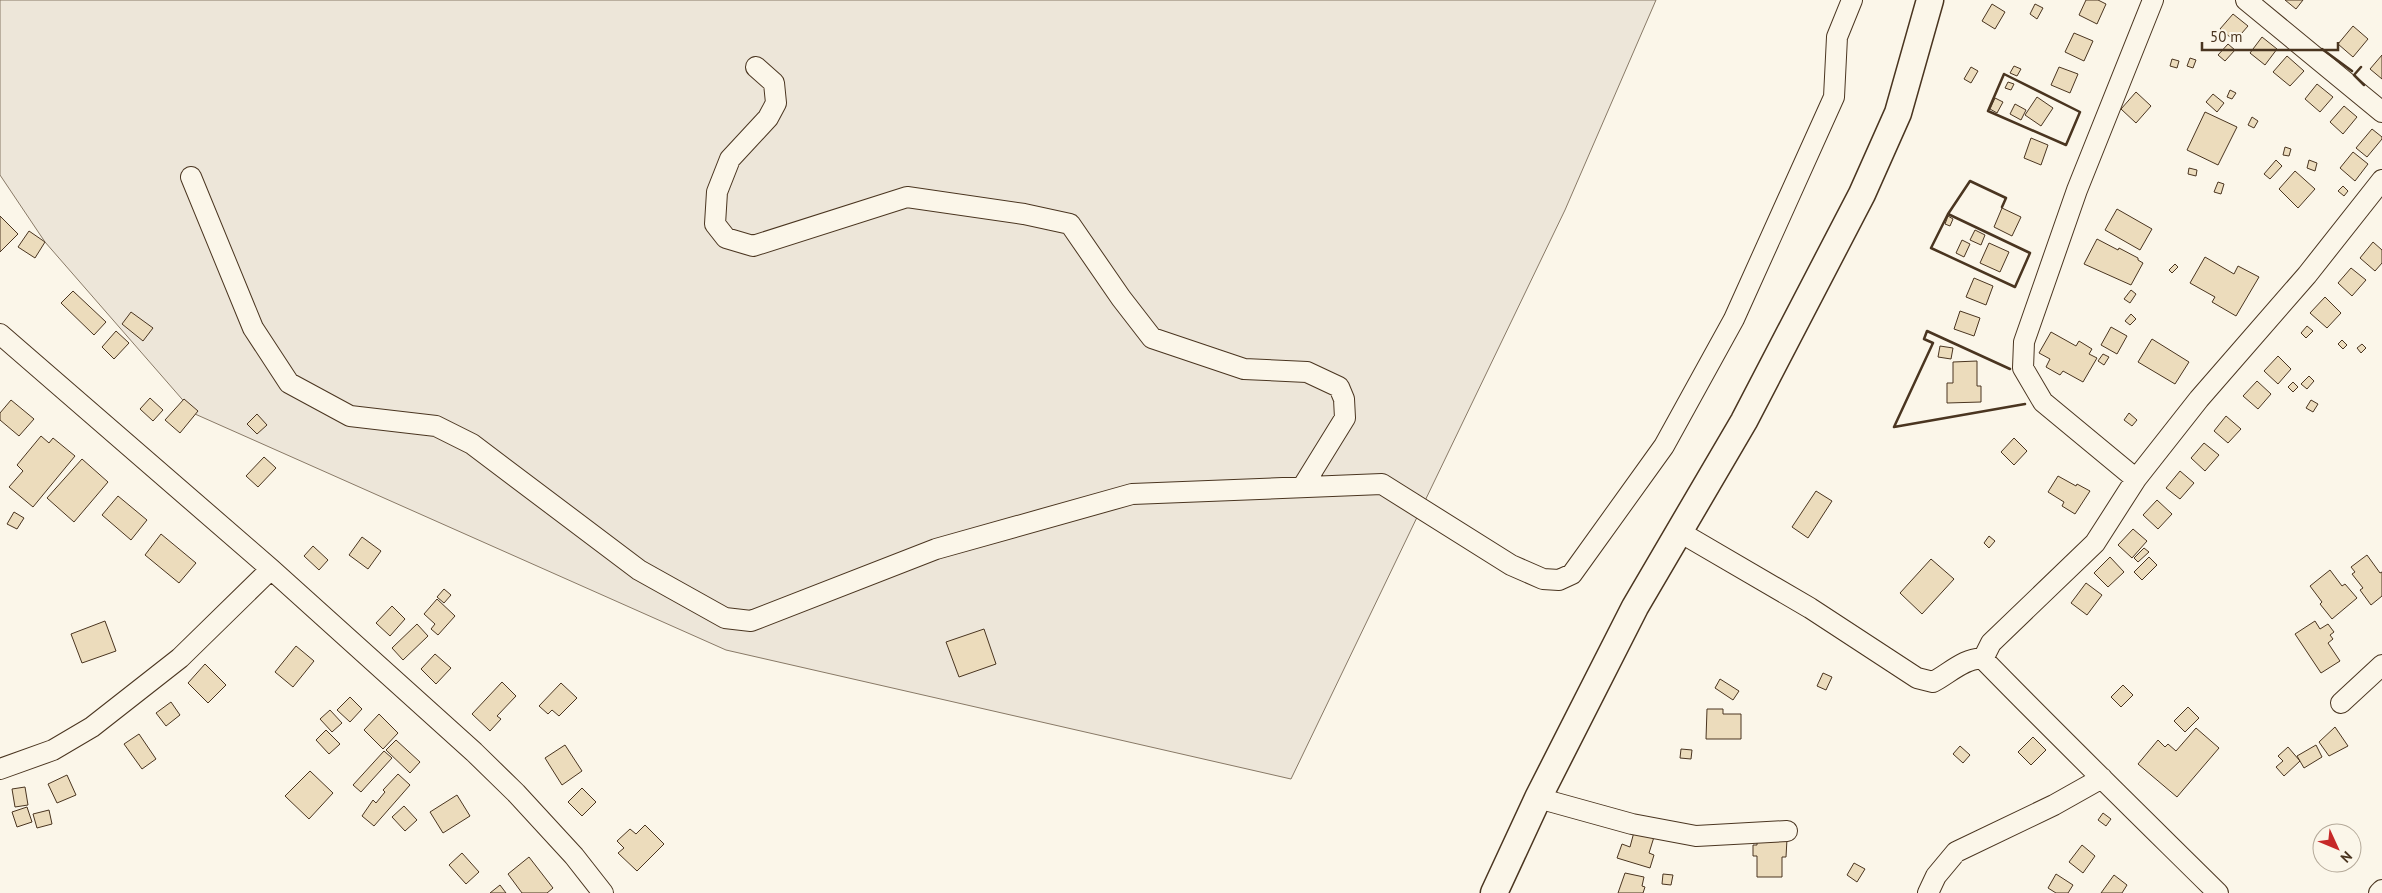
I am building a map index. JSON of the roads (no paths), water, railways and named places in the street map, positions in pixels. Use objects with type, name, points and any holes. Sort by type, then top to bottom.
[{"type":"main road","points":[[1494,893],[1538,798],[1635,607],[1744,421],[1862,194],[1898,113],[1930,0]]},
{"type":"street","points":[[190,177],[253,328],[289,383],[350,416],[436,426],[472,444],[638,570],[725,618],[751,621],[936,549],[1132,494],[1303,486],[1382,484],[1511,565],[1543,579],[1559,580],[1572,574],[1664,446],[1734,319],[1834,97],[1837,37],[1852,0]]},
{"type":"street","points":[[2136,480],[2043,402],[2023,368],[2024,342],[2077,190],[2154,0]]},
{"type":"street","points":[[2246,0],[2382,112]]},
{"type":"street","points":[[756,67],[774,84],[776,103],[768,118],[730,159],[718,192],[715,224],[726,238],[753,246],[907,197],[1024,214],[1070,224],[1121,298],[1152,338],[1244,369],[1307,372],[1339,387],[1344,398],[1345,418],[1303,486]]},
{"type":"street","points":[[1983,659],[1991,643],[2095,543],[2136,480],[2199,399],[2307,275],[2382,180]]},
{"type":"street","points":[[0,334],[271,569],[495,773],[574,856],[603,893]]},
{"type":"street","points":[[1678,531],[1810,608],[1917,678],[1933,682],[1969,660],[1976,657],[1983,659],[2063,742],[2218,893]]},
{"type":"street","points":[[0,769],[53,750],[92,727],[180,658],[271,569]]},
{"type":"street","points":[[2341,703],[2382,665]]},
{"type":"street","points":[[1928,893],[1936,876],[1956,852],[2054,805],[2102,778]]},
{"type":"street","points":[[1538,798],[1632,824],[1696,836],[1786,831]]},
{"type":"street","points":[[2379,893],[2382,890]]}]
